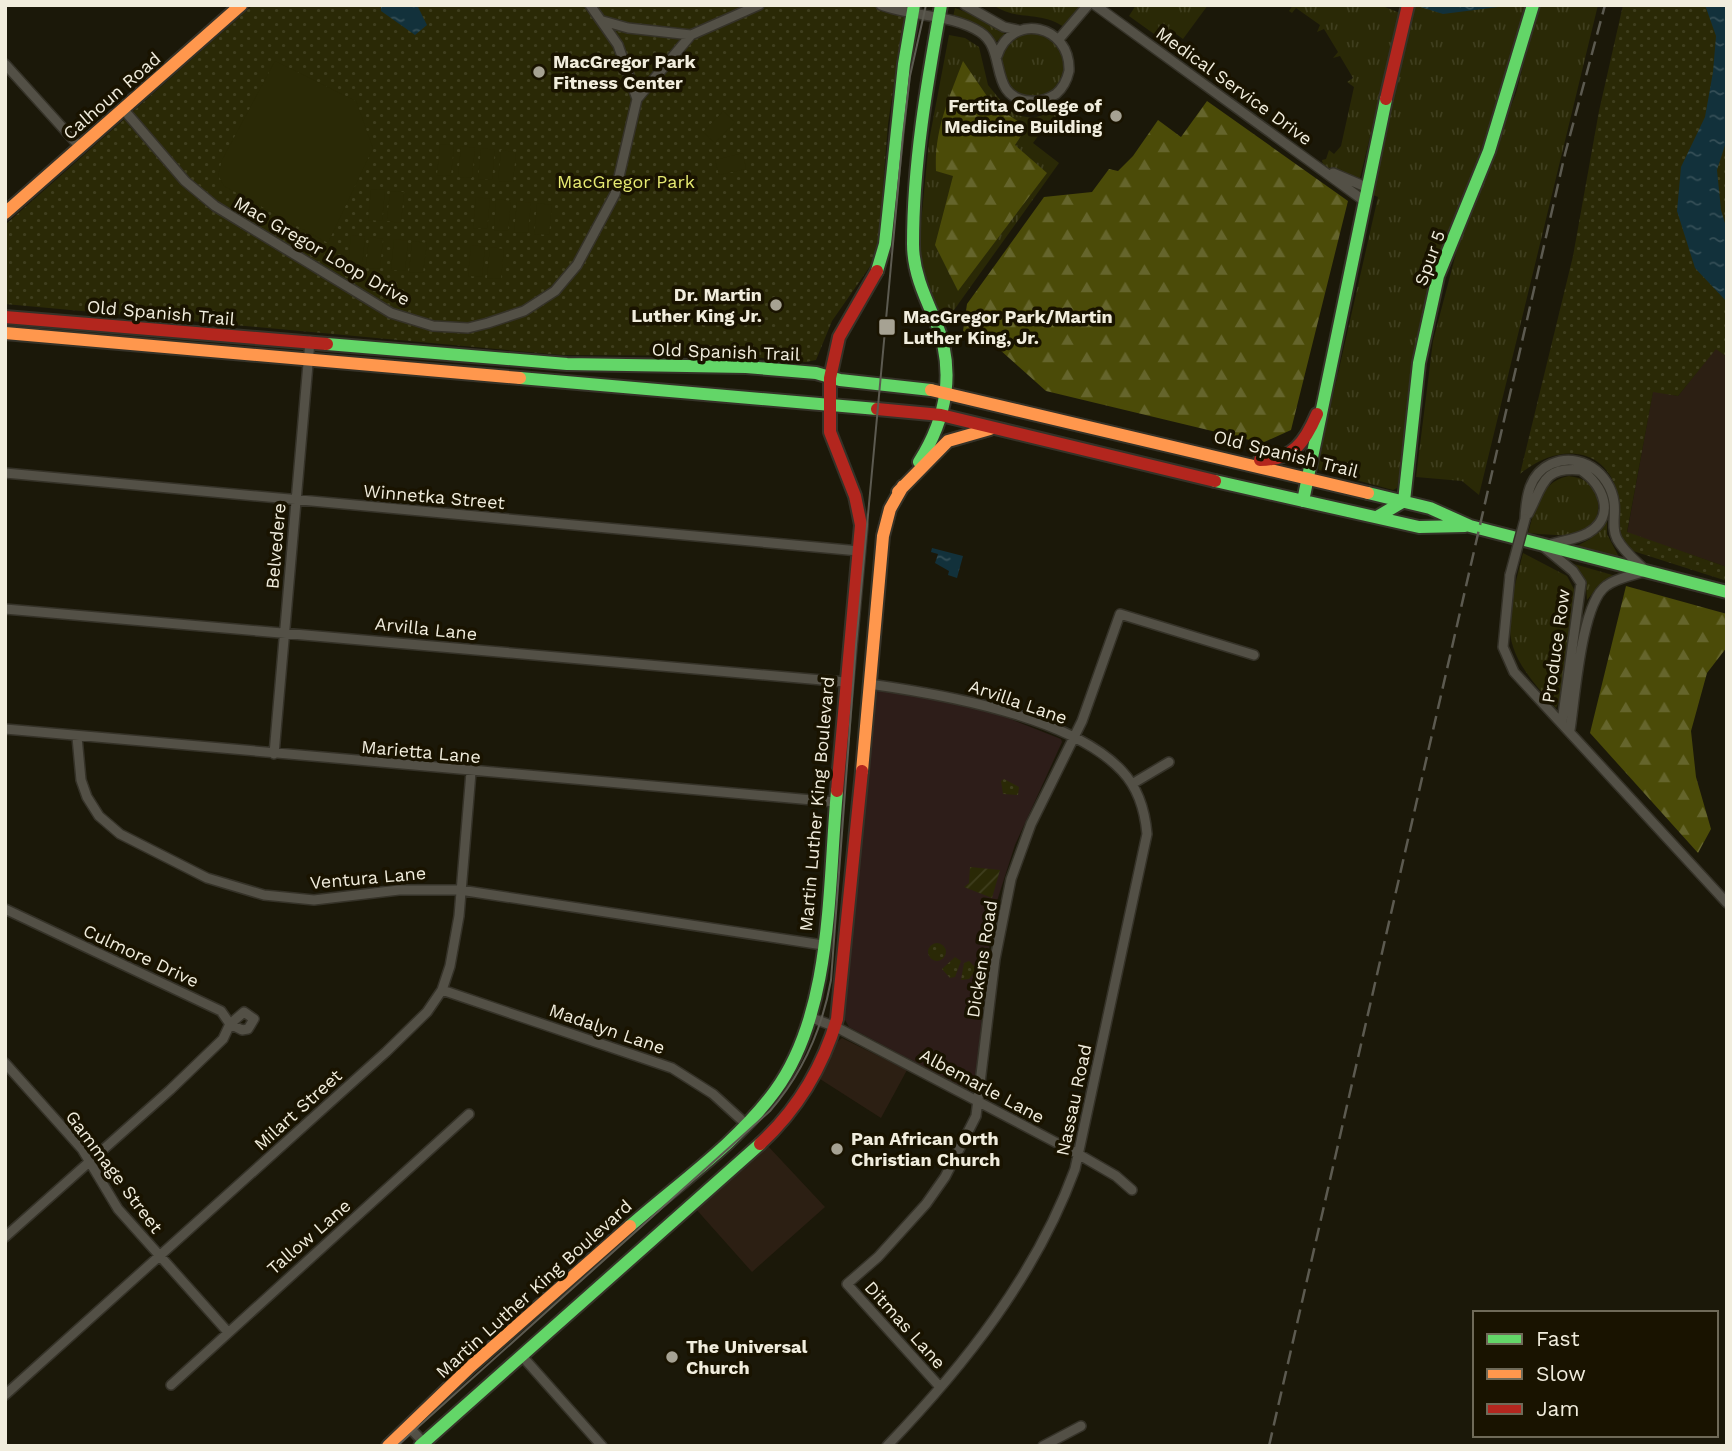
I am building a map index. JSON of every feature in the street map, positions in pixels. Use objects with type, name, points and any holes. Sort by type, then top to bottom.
[{"type":"main road","name":"Calhoun Road","points":[[5,213],[241,5]]},
{"type":"main road","points":[[424,1445],[788,1117],[815,1078],[836,1027],[845,975],[883,536],[886,520],[898,492],[924,455],[941,415],[947,392],[943,341],[915,274],[913,243],[925,100],[941,5]]},
{"type":"main road","points":[[1303,501],[1362,227],[1365,194],[1408,5]]},
{"type":"main road","name":"Spur 5","points":[[1404,501],[1419,363],[1438,275],[1489,150],[1533,5]]},
{"type":"main road","name":"Martin Luther King Boulevard","points":[[388,1446],[470,1367],[746,1124],[784,1082],[812,1018],[822,945],[859,551],[858,510],[833,444],[828,402],[830,378],[839,337],[876,274],[885,244],[904,64],[913,10]]},
{"type":"main road","name":"Old Spanish Trail","points":[[5,317],[567,364],[746,367],[947,392],[1404,501],[1430,508],[1470,526],[1727,592]]},
{"type":"main road","name":"Old Spanish Trail","points":[[5,332],[828,402],[941,415],[1419,527],[1470,526]]},
{"type":"main road","points":[[1214,454],[1270,461],[1290,456],[1307,439],[1322,403]]},
{"type":"main road","points":[[898,492],[904,489],[929,455],[954,435],[1000,428]]},
{"type":"main road","points":[[1377,517],[1404,501]]},
{"type":"street","points":[[590,5],[603,21],[625,60],[637,99]]},
{"type":"street","points":[[637,99],[691,35],[759,5]]},
{"type":"street","points":[[881,5],[913,10],[979,31],[988,39],[997,56],[998,77],[1008,92],[1023,100],[1041,101],[1056,93],[1067,79],[1068,54],[1059,38],[1039,28],[1018,30],[1004,27],[965,5]]},
{"type":"street","points":[[1059,38],[1088,5]]},
{"type":"street","name":"Medical Service Drive","points":[[1095,5],[1321,167],[1365,194]]},
{"type":"street","points":[[603,21],[628,28],[691,35]]},
{"type":"street","points":[[997,56],[1003,44],[1018,30]]},
{"type":"street","points":[[5,64],[80,147]]},
{"type":"street","name":"Mac Gregor Loop Drive","points":[[124,110],[185,181],[231,217],[391,313],[416,322],[451,328],[488,323],[524,312],[546,298],[567,278],[587,248],[615,194],[637,99]]},
{"type":"street","name":"Belvedere","points":[[274,754],[310,341]]},
{"type":"street","name":"Produce Row","points":[[1525,519],[1526,499],[1534,478],[1544,469],[1566,460],[1584,462],[1609,484],[1615,503],[1616,538],[1646,571],[1606,585],[1597,595],[1590,614],[1570,730]]},
{"type":"street","name":"Produce Row","points":[[1544,546],[1591,531],[1601,519],[1604,505],[1601,488],[1581,470],[1557,471],[1542,483],[1525,519],[1510,575],[1503,647],[1514,672],[1727,903]]},
{"type":"street","name":"Winnetka Street","points":[[5,474],[859,551]]},
{"type":"street","name":"Produce Row","points":[[1544,546],[1573,571],[1581,583],[1562,722]]},
{"type":"street","name":"Arvilla Lane","points":[[5,609],[284,631],[845,682]]},
{"type":"street","name":"Dickens Road","points":[[847,1284],[878,1257],[926,1204],[964,1142],[979,1103],[995,959],[1011,879],[1031,824],[1073,738],[1119,614],[1254,655]]},
{"type":"street","name":"Arvilla Lane","points":[[869,684],[932,692],[986,705],[1073,738]]},
{"type":"street","name":"Marietta Lane","points":[[5,729],[835,802]]},
{"type":"street","name":"Ventura Lane","points":[[77,737],[81,780],[87,797],[99,816],[120,834],[207,878],[264,895],[314,900],[399,890],[460,890],[822,945]]},
{"type":"street","name":"Nassau Road","points":[[887,1446],[940,1387],[993,1321],[1030,1263],[1067,1192],[1078,1154],[1146,851],[1146,821],[1142,804],[1132,784],[1115,765],[1073,738]]},
{"type":"street","points":[[1132,784],[1169,762]]},
{"type":"street","name":"Milart Street","points":[[5,1395],[412,1028],[442,990],[456,944],[471,772]]},
{"type":"street","name":"Culmore Drive","points":[[5,909],[221,1011],[230,1024]]},
{"type":"street","name":"Madalyn Lane","points":[[442,990],[672,1068],[713,1094],[746,1124]]},
{"type":"street","points":[[5,1237],[223,1039],[230,1024],[244,1012],[254,1019]]},
{"type":"street","name":"Albemarle Lane","points":[[812,1018],[836,1027],[1078,1154],[1116,1176],[1132,1190]]},
{"type":"street","name":"Gammage Street","points":[[5,1063],[82,1149],[118,1209],[227,1331]]},
{"type":"street","name":"Tallow Lane","points":[[171,1385],[227,1331],[468,1114]]},
{"type":"street","name":"Ditmas Lane","points":[[847,1284],[940,1387]]},
{"type":"street","points":[[522,1356],[602,1446]]},
{"type":"street","points":[[1043,1446],[1080,1426]]},
{"type":"street","points":[[409,1427],[424,1445]]},
{"type":"shaded area","points":[[1716,348],[1727,357],[1727,567],[1627,533],[1653,391],[1678,396]]},
{"type":"shaded area","points":[[877,691],[946,700],[995,713],[1061,739],[1062,742],[1015,845],[997,901],[986,967],[976,1084],[972,1089],[966,1089],[849,1027],[844,1018],[874,696]]},
{"type":"shaded area","points":[[842,1038],[907,1070],[881,1118],[820,1079],[837,1042]]},
{"type":"shaded area","points":[[767,1145],[825,1207],[752,1272],[695,1208]]},
{"type":"green space","name":"MacGregor Park","points":[[253,5],[906,5],[888,124],[879,238],[871,265],[832,321],[816,360],[806,362],[742,356],[561,355],[5,304],[5,225]]},
{"type":"green space","points":[[993,5],[1081,5],[1064,27],[1046,19],[1011,13]]},
{"type":"green space","points":[[1136,5],[1208,5],[1183,39],[1176,34],[1168,44],[1129,16]]},
{"type":"green space","points":[[1293,5],[1380,5],[1400,13],[1360,178],[1351,179],[1323,165],[1322,160],[1326,159],[1329,150],[1334,154],[1341,146],[1354,87],[1347,82],[1353,78],[1340,56],[1333,58],[1338,52],[1324,29],[1317,32],[1320,25],[1296,8],[1292,13],[1289,11]]},
{"type":"green space","points":[[1414,5],[1526,5],[1481,151],[1441,254],[1397,488],[1393,490],[1319,470],[1317,466],[1378,197],[1371,194]]},
{"type":"green space","points":[[1539,5],[1598,5],[1479,495],[1462,481],[1416,477],[1433,341],[1460,238],[1516,93]]},
{"type":"green space","points":[[1623,5],[1727,5],[1727,357],[1716,349],[1678,396],[1653,392],[1627,532],[1727,567],[1727,581],[1633,551],[1625,544],[1618,532],[1620,507],[1613,481],[1593,459],[1579,454],[1550,457],[1520,474],[1573,256],[1599,111]]},
{"type":"green space","points":[[955,8],[979,17],[1005,34],[996,42],[979,25],[953,17]]},
{"type":"green space","points":[[1027,33],[1039,33],[1056,42],[1063,53],[1063,77],[1056,88],[1039,97],[1027,97],[1015,92],[1006,83],[1001,71],[1001,59],[1006,47],[1015,38]]},
{"type":"green space","points":[[949,35],[965,38],[979,47],[988,85],[1001,101],[1021,116],[1033,118],[1053,112],[1059,116],[1054,122],[1050,120],[1033,143],[1059,163],[944,324],[924,279],[918,254],[929,141]]},
{"type":"green space","points":[[275,61],[356,101],[373,148],[328,243],[224,186],[218,175],[222,160]]},
{"type":"green space","points":[[963,61],[993,105],[1027,127],[1015,145],[1047,173],[958,291],[935,245],[953,176],[936,171],[936,156],[944,114]]},
{"type":"green space","points":[[1207,101],[1348,201],[1291,430],[1262,443],[1046,391],[990,341],[963,331],[967,304],[1044,197],[1092,192],[1109,169],[1118,171],[1133,156],[1158,120],[1181,137]]},
{"type":"green space","points":[[723,111],[735,122],[715,143],[703,132]]},
{"type":"green space","points":[[440,144],[454,145],[451,176],[437,175]]},
{"type":"green space","points":[[461,146],[475,148],[472,178],[458,177]]},
{"type":"green space","points":[[481,148],[495,150],[492,180],[478,179]]},
{"type":"green space","points":[[501,150],[516,152],[513,182],[498,181]]},
{"type":"green space","points":[[743,153],[746,169],[719,175],[715,160]]},
{"type":"green space","points":[[371,189],[385,190],[382,221],[368,220]]},
{"type":"green space","points":[[390,191],[404,192],[401,223],[387,221]]},
{"type":"green space","points":[[476,197],[490,199],[487,229],[473,228]]},
{"type":"green space","points":[[496,199],[511,201],[508,231],[494,230]]},
{"type":"green space","points":[[517,201],[531,203],[528,233],[514,232]]},
{"type":"green space","points":[[537,203],[552,205],[549,235],[534,234]]},
{"type":"green space","points":[[351,235],[365,237],[362,267],[348,266]]},
{"type":"green space","points":[[369,237],[383,239],[380,269],[366,268]]},
{"type":"green space","points":[[394,239],[408,241],[405,271],[391,270]]},
{"type":"green space","points":[[412,241],[427,243],[423,273],[409,272]]},
{"type":"green space","points":[[471,245],[485,247],[482,277],[468,276]]},
{"type":"green space","points":[[490,247],[504,249],[501,279],[487,278]]},
{"type":"green space","points":[[1569,476],[1590,485],[1597,497],[1598,511],[1593,524],[1575,534],[1528,533],[1537,505],[1546,490],[1559,479]]},
{"type":"green space","points":[[1607,520],[1607,534],[1620,559],[1575,547],[1590,539]]},
{"type":"green space","points":[[1523,553],[1567,576],[1576,593],[1560,699],[1556,708],[1524,669],[1515,653],[1511,637],[1512,602]]},
{"type":"green space","points":[[1574,564],[1616,576],[1601,583],[1587,600],[1586,586]]},
{"type":"green space","points":[[1626,586],[1727,614],[1727,647],[1707,673],[1691,731],[1696,777],[1711,829],[1698,853],[1590,733]]},
{"type":"green space","points":[[1004,779],[1019,787],[1018,795],[1003,794],[1001,781]]},
{"type":"green space","points":[[970,867],[1000,870],[992,898],[964,887],[969,883]]},
{"type":"green space","points":[[933,943],[941,943],[946,952],[944,959],[933,961],[928,956],[928,948]]},
{"type":"green space","points":[[955,957],[961,961],[955,977],[950,978],[942,969]]},
{"type":"green space","points":[[969,961],[977,969],[969,979],[961,980],[964,963]]},
{"type":"water","points":[[381,5],[417,5],[427,25],[415,35],[381,11]]},
{"type":"water","points":[[1414,5],[1514,5],[1443,14]]},
{"type":"water","points":[[1705,5],[1727,5],[1727,139],[1717,170],[1721,210],[1727,230],[1727,302],[1695,268],[1677,211],[1681,167],[1705,117],[1713,72],[1716,36]]},
{"type":"water","points":[[932,548],[963,556],[957,578],[948,575],[949,571],[935,563],[938,554],[931,552]]},
{"type":"tram line","points":[[397,1446],[770,1111],[792,1082],[816,1033],[831,980],[856,645],[903,135],[910,76],[926,5]]},
{"type":"railway","points":[[1269,1446],[1565,154],[1605,5]]},
{"type":"traffic: fast","points":[[877,271],[885,244],[904,64],[914,5]]},
{"type":"traffic: fast","points":[[919,462],[929,445],[942,411],[947,375],[941,338],[920,283],[913,244],[918,154],[941,5]]},
{"type":"traffic: fast","points":[[1377,517],[1404,501],[1419,363],[1438,276],[1489,151],[1533,5]]},
{"type":"traffic: fast","points":[[1303,501],[1386,99]]},
{"type":"traffic: fast","points":[[327,344],[567,364],[746,367],[816,373],[840,380],[931,390]]},
{"type":"traffic: fast","points":[[520,378],[877,409]]},
{"type":"traffic: fast","points":[[1215,481],[1419,527],[1465,526]]},
{"type":"traffic: fast","points":[[1368,493],[1430,508],[1470,526],[1727,592]]},
{"type":"traffic: fast","points":[[630,1226],[743,1128],[775,1091],[794,1059],[808,1024],[818,986],[829,907],[837,791]]},
{"type":"traffic: fast","points":[[420,1446],[760,1144]]},
{"type":"traffic: slow","points":[[5,213],[241,5]]},
{"type":"traffic: slow","points":[[5,333],[520,378]]},
{"type":"traffic: slow","points":[[931,390],[1368,493]]},
{"type":"traffic: slow","points":[[898,492],[948,441],[990,429]]},
{"type":"traffic: slow","points":[[862,771],[883,536],[890,509],[903,486]]},
{"type":"traffic: slow","points":[[388,1446],[470,1367],[630,1226]]},
{"type":"traffic: jam","points":[[1386,99],[1408,5]]},
{"type":"traffic: jam","points":[[837,791],[861,525],[855,496],[830,432],[830,378],[839,337],[877,271]]},
{"type":"traffic: jam","points":[[5,317],[327,344]]},
{"type":"traffic: jam","points":[[877,409],[941,415],[1215,481]]},
{"type":"traffic: jam","points":[[1260,460],[1281,457],[1296,448],[1308,433],[1317,414]]},
{"type":"traffic: jam","points":[[760,1144],[786,1117],[807,1087],[824,1055],[837,1019],[862,771]]},
{"type":"place","name":"MacGregor Park Fitness Center","points":[[539,72]]},
{"type":"place","name":"Fertita College of Medicine Building","points":[[1116,116]]},
{"type":"place","name":"Dr. Martin Luther King Jr.","points":[[776,305]]},
{"type":"place","name":"MacGregor Park/Martin Luther King, Jr.","points":[[887,327]]},
{"type":"place","name":"Pan African Orth Christian Church","points":[[837,1149]]},
{"type":"place","name":"The Universal Church","points":[[672,1357]]}]
